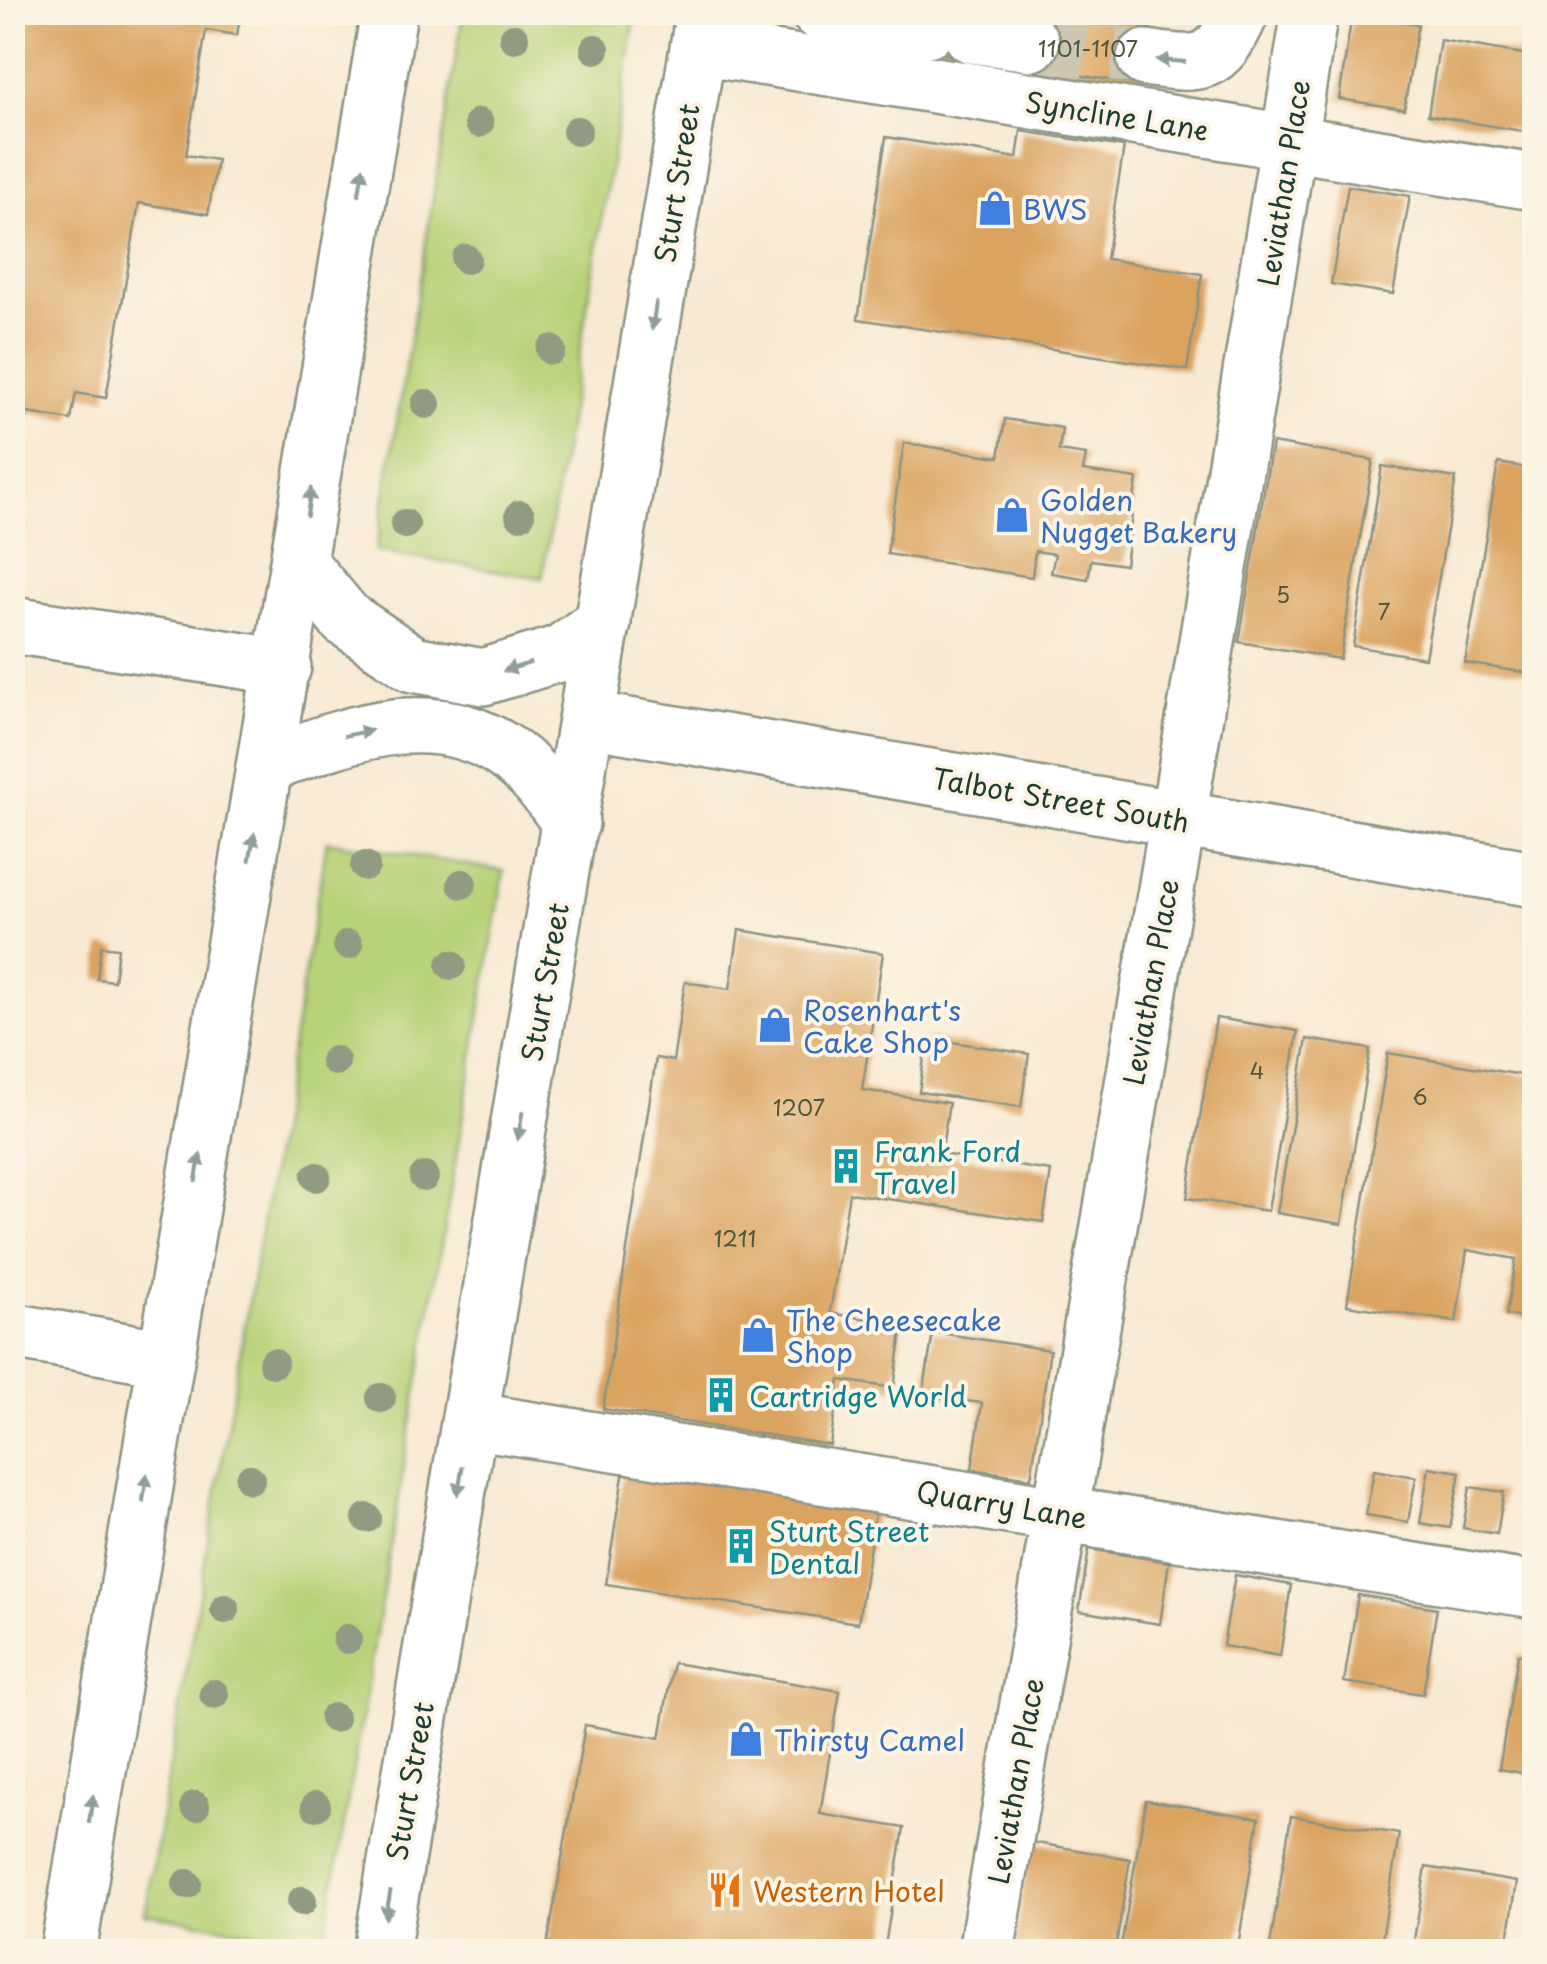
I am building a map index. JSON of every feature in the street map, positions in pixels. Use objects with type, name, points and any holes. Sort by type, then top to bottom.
[{"type":"main road","points":[[68,1952],[389,12]]},
{"type":"main road","points":[[820,12],[1031,43]]},
{"type":"main road","points":[[1145,58],[1202,62],[1226,44],[1241,12]]},
{"type":"main road","name":"Leviathan Place","points":[[986,1952],[1310,12]]},
{"type":"main road","name":"Syncline Lane","points":[[702,30],[1290,143],[1534,182]]},
{"type":"main road","name":"Sturt Street","points":[[380,1952],[702,30]]},
{"type":"main road","points":[[299,563],[346,619],[413,664],[483,677],[561,653],[603,623]]},
{"type":"main road","points":[[12,624],[282,667]]},
{"type":"main road","name":"Talbot Street South","points":[[588,720],[1534,880]]},
{"type":"main road","points":[[266,765],[334,738],[405,724],[475,734],[526,769],[571,823]]},
{"type":"main road","points":[[12,1331],[166,1358]]},
{"type":"main road","name":"Quarry Lane","points":[[470,1420],[1534,1590]]},
{"type":"green space","points":[[463,13],[636,13],[542,578],[376,551]]},
{"type":"green space","points":[[327,841],[504,871],[324,1943],[145,1914]]},
{"type":"building","points":[[12,12],[241,12],[237,35],[206,30],[186,155],[217,160],[208,214],[139,203],[106,398],[76,393],[71,420],[27,413],[19,460],[12,459]]},
{"type":"building","points":[[930,12],[1152,12],[1141,85],[924,51]]},
{"type":"building","points":[[1352,14],[1418,24],[1404,109],[1339,99]]},
{"type":"building","points":[[1440,40],[1529,55],[1534,52],[1534,133],[1428,115]]},
{"type":"building","name":"BWS","points":[[1021,131],[1124,147],[1106,259],[1202,274],[1187,370],[858,319],[886,137],[1017,158]]},
{"type":"building","points":[[1348,186],[1410,196],[1393,294],[1331,284]]},
{"type":"building","name":"Golden Nugget Bakery","points":[[1005,419],[1062,428],[1059,451],[1086,455],[1083,471],[1137,479],[1125,565],[1091,560],[1088,579],[1051,573],[1055,554],[1035,551],[1032,577],[887,554],[904,443],[999,457]]},
{"type":"building","points":[[1272,443],[1373,460],[1340,659],[1239,642]]},
{"type":"building","points":[[1498,463],[1534,469],[1534,674],[1465,663]]},
{"type":"building","points":[[1382,466],[1456,478],[1425,658],[1353,646]]},
{"type":"building","points":[[739,930],[883,953],[862,1090],[949,1103],[941,1154],[1051,1171],[1043,1222],[849,1193],[830,1313],[903,1325],[894,1388],[840,1380],[830,1445],[603,1409],[656,1058],[673,1061],[685,982],[730,989]]},
{"type":"building","points":[[101,946],[118,948],[114,981],[97,979]]},
{"type":"building","points":[[1216,1018],[1298,1031],[1268,1211],[1187,1198]]},
{"type":"building","points":[[927,1038],[1029,1054],[1021,1107],[919,1092]]},
{"type":"building","points":[[1307,1039],[1370,1049],[1342,1224],[1277,1213]]},
{"type":"building","points":[[1388,1053],[1534,1077],[1534,1320],[1506,1315],[1516,1259],[1467,1250],[1456,1322],[1347,1305]]},
{"type":"building","points":[[933,1332],[1050,1350],[1031,1478],[972,1469],[982,1403],[923,1395]]},
{"type":"building","points":[[1429,1467],[1460,1472],[1450,1528],[1420,1523]]},
{"type":"building","name":"Sturt Street Dental","points":[[624,1469],[876,1508],[858,1623],[606,1584]]},
{"type":"building","points":[[1374,1470],[1416,1477],[1408,1522],[1366,1515]]},
{"type":"building","points":[[1470,1487],[1504,1492],[1497,1534],[1463,1528]]},
{"type":"building","points":[[1089,1549],[1169,1562],[1160,1624],[1079,1611]]},
{"type":"building","points":[[1235,1575],[1291,1585],[1280,1656],[1223,1646]]},
{"type":"building","points":[[1358,1595],[1437,1608],[1423,1694],[1344,1682]]},
{"type":"building","points":[[1518,1654],[1534,1657],[1534,1775],[1499,1769]]},
{"type":"building","name":"Western Hotel","points":[[673,1663],[840,1691],[820,1814],[904,1828],[884,1952],[546,1952],[585,1725],[660,1738]]},
{"type":"building","points":[[1146,1800],[1259,1818],[1237,1952],[1120,1952]]},
{"type":"building","points":[[1291,1816],[1399,1834],[1380,1952],[1269,1952]]},
{"type":"building","points":[[1031,1842],[1130,1859],[1115,1952],[1013,1952]]},
{"type":"building","points":[[1426,1867],[1517,1882],[1506,1952],[1412,1952]]},
{"type":"tunnel","points":[[1031,43],[1145,58]]},
{"type":"place","name":"BWS","points":[[995,208]]},
{"type":"place","name":"Golden Nugget Bakery","points":[[1012,515]]},
{"type":"place","name":"Rosenhart's Cake Shop","points":[[775,1025]]},
{"type":"place","name":"Frank Ford Travel","points":[[846,1166]]},
{"type":"place","name":"The Cheesecake Shop","points":[[758,1335]]},
{"type":"place","name":"Cartridge World","points":[[721,1395]]},
{"type":"place","name":"Sturt Street Dental","points":[[741,1546]]},
{"type":"place","name":"Thirsty Camel","points":[[746,1739]]},
{"type":"place","name":"Western Hotel","points":[[725,1890]]}]
